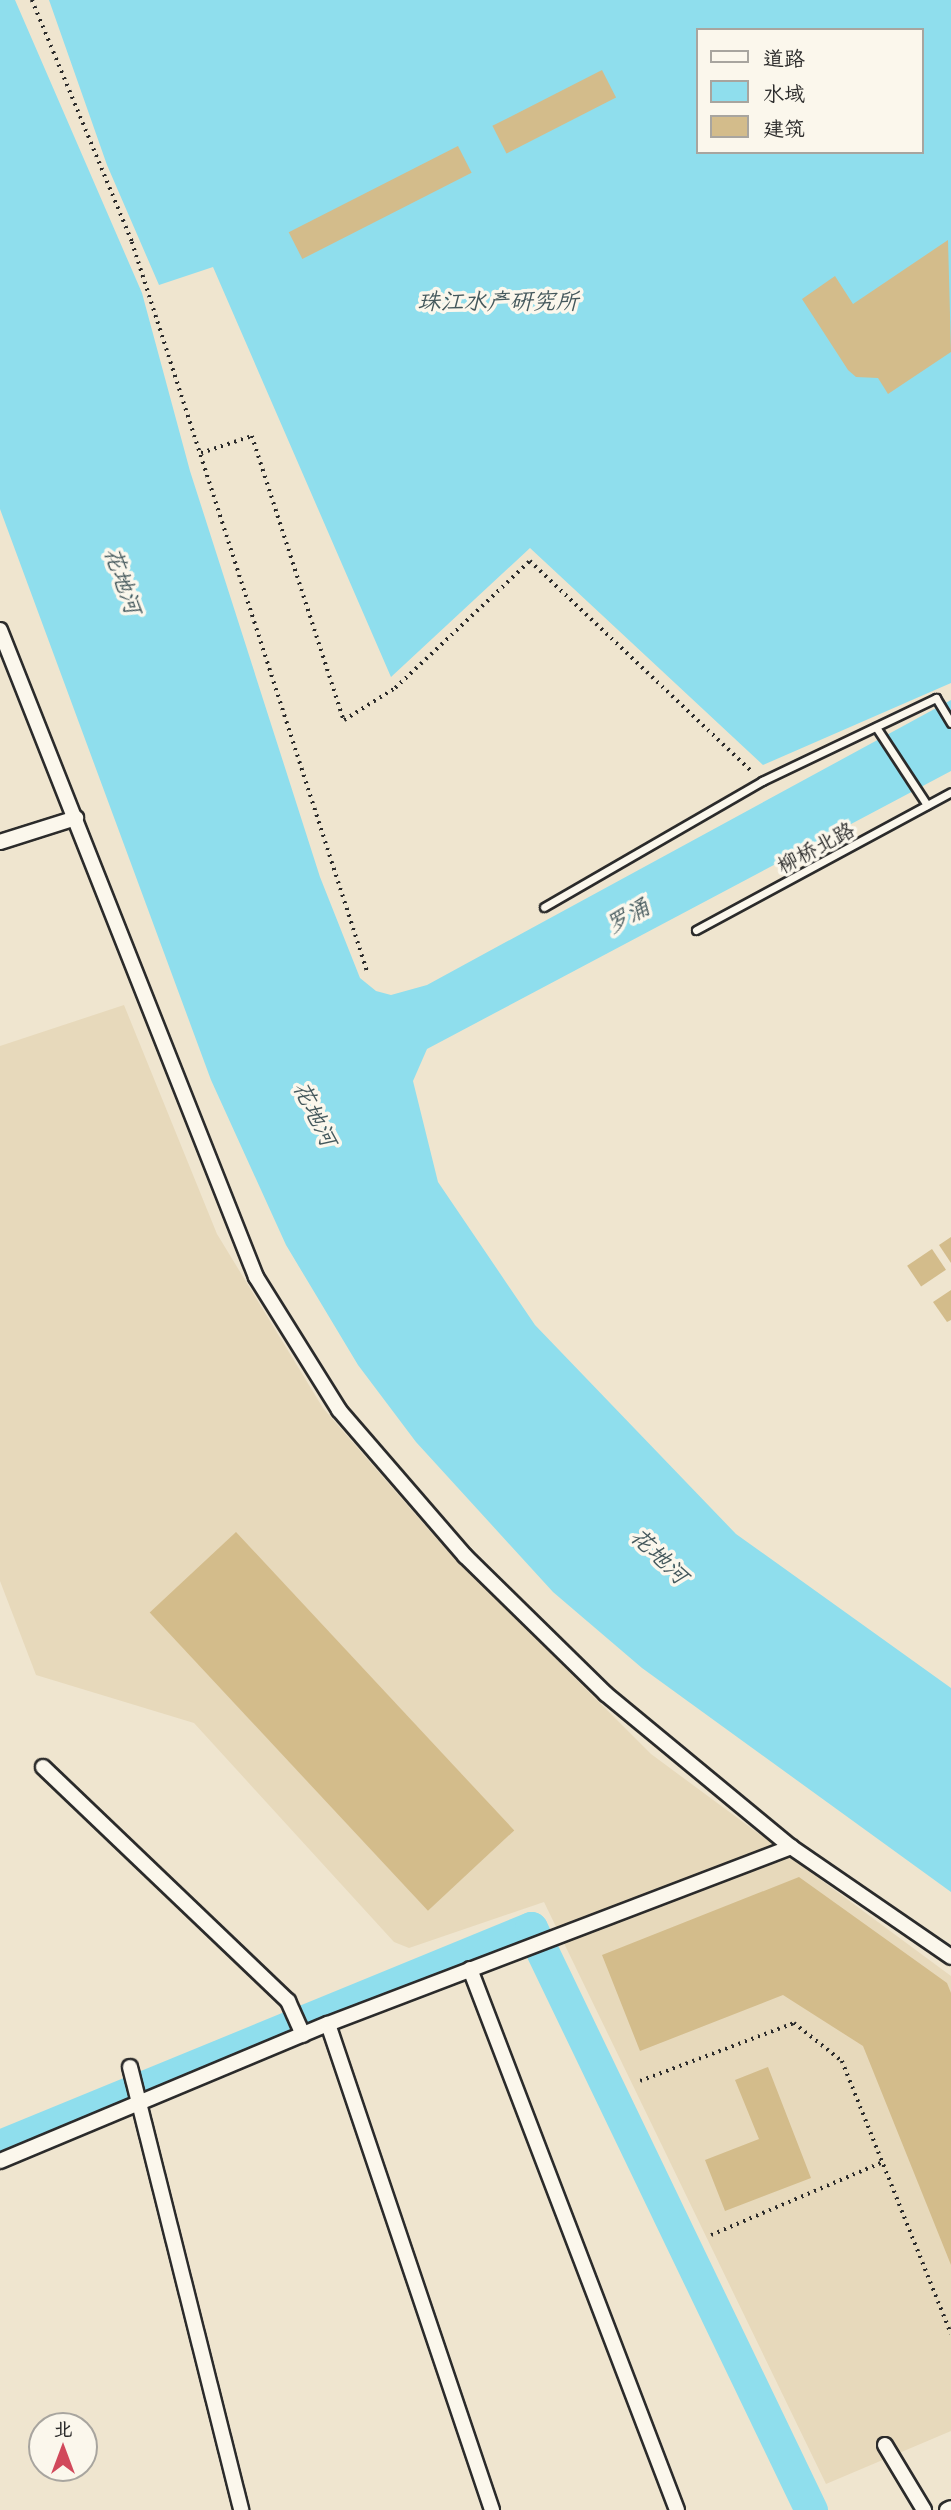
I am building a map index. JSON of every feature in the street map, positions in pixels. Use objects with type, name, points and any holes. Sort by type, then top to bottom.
[{"type":"street","points":[[0,630],[256,1277],[339,1410],[465,1556],[597,1685],[790,1847],[951,1957]]},
{"type":"street","points":[[0,842],[76,818]]},
{"type":"street","points":[[43,1768],[288,2001],[303,2035]]},
{"type":"street","points":[[0,2161],[328,2024],[790,1847]]},
{"type":"street","points":[[470,1969],[677,2510]]},
{"type":"street","points":[[328,2024],[492,2510]]},
{"type":"street","points":[[130,2067],[241,2510]]},
{"type":"street","points":[[884,2445],[925,2510]]},
{"type":"lane","points":[[544,907],[762,781],[936,698],[951,723]]},
{"type":"lane","points":[[876,727],[928,805]]},
{"type":"lane","name":"柳桥北路","points":[[696,930],[951,792]]},
{"type":"path","points":[[32,0],[132,242],[368,974]]},
{"type":"path","points":[[201,453],[252,436],[344,720],[395,688],[530,561],[762,781]]},
{"type":"path","points":[[639,2081],[794,2023],[842,2061],[951,2334]]},
{"type":"path","points":[[711,2235],[883,2162]]},
{"type":"shaded area","points":[[124,1005],[217,1234],[323,1408],[442,1545],[651,1754],[951,1976],[951,2431],[826,2484],[544,1902],[409,1948],[394,1942],[194,1723],[36,1675],[0,1581],[0,1046]]},
{"type":"water","points":[[0,0],[15,0],[142,293],[190,471],[320,877],[360,978],[376,991],[391,995],[427,985],[951,700],[951,771],[427,1049],[413,1081],[438,1182],[535,1325],[736,1534],[951,1688],[951,1892],[642,1668],[553,1592],[416,1442],[358,1365],[286,1245],[211,1080],[0,509]]},
{"type":"water","name":"珠江水产研究所","points":[[49,0],[951,0],[951,683],[763,765],[530,548],[391,677],[213,267],[159,285],[107,165]]},
{"type":"building","points":[[602,70],[616,98],[506,153],[492,126]]},
{"type":"building","points":[[458,146],[472,173],[302,259],[289,232]]},
{"type":"building","points":[[948,240],[951,352],[888,394],[878,378],[856,377],[848,370],[802,299],[835,276],[853,304]]},
{"type":"building","points":[[951,1237],[951,1263],[939,1245]]},
{"type":"building","points":[[932,1249],[946,1270],[921,1287],[907,1266]]},
{"type":"building","points":[[951,1290],[951,1320],[947,1322],[933,1302]]},
{"type":"building","points":[[236,1532],[514,1830],[428,1911],[150,1612]]},
{"type":"building","points":[[799,1877],[947,1983],[951,1993],[951,2265],[863,2046],[783,1995],[640,2051],[602,1955]]},
{"type":"building","points":[[768,2067],[811,2178],[725,2211],[705,2160],[759,2139],[735,2080]]},
{"type":"waterway","points":[[0,2146],[531,1928],[811,2510]]},
{"type":"water label","name":"花地河","points":[[124,580]]},
{"type":"water label","name":"罗涌","points":[[627,915]]},
{"type":"water label","name":"花地河","points":[[316,1113]]},
{"type":"water label","name":"花地河","points":[[660,1555]]}]
